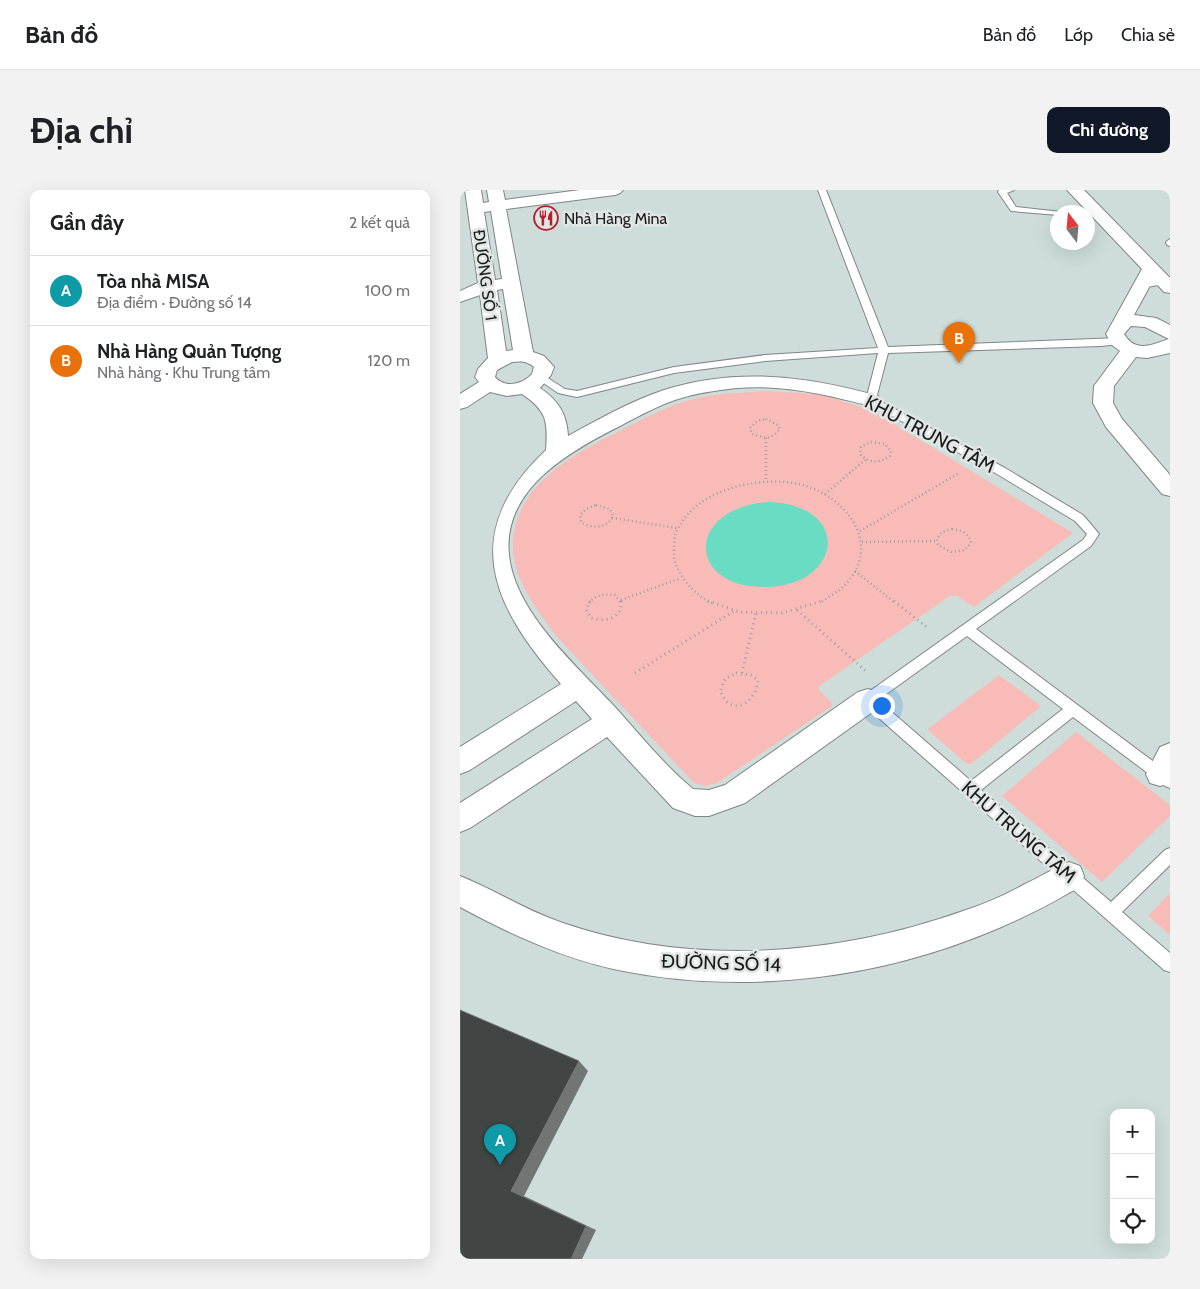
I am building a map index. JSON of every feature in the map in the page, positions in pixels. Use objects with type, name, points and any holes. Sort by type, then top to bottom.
[{"type":"street","points":[[468,202],[550,190]]},
{"type":"street","points":[[496,198],[615,190]]},
{"type":"street","points":[[1074,190],[1085,205]]},
{"type":"street","name":"ĐƯỜNG SỐ 1","points":[[496,198],[524,356]]},
{"type":"street","name":"ĐƯỜNG SỐ 1","points":[[468,202],[487,286],[498,360]]},
{"type":"street","points":[[1095,218],[1168,283]]},
{"type":"street","points":[[1151,268],[1141,285],[1123,340],[1104,386],[1103,403],[1113,422],[1170,489]]},
{"type":"street","points":[[460,297],[487,286],[511,283]]},
{"type":"street","points":[[1123,340],[1126,323],[1142,321],[1159,325],[1170,334]]},
{"type":"street","points":[[1123,340],[1154,352],[1170,346]]},
{"type":"street","points":[[511,356],[524,356],[532,357],[543,364],[543,372],[532,382],[504,389],[489,384],[485,377],[485,372],[491,365],[498,360],[511,356]]},
{"type":"street","points":[[532,382],[554,411],[558,433],[557,451]]},
{"type":"street","name":"KHU TRUNG TÂM","points":[[871,400],[829,387],[788,382],[737,382],[701,387],[647,404],[557,451],[528,478],[511,502],[502,521],[498,536],[497,554],[502,576],[522,617],[579,686],[674,792],[683,799],[695,803],[709,803],[735,794],[876,694]]},
{"type":"street","points":[[460,403],[489,384]]},
{"type":"street","points":[[460,762],[579,686]]},
{"type":"street","points":[[460,819],[610,721]]},
{"type":"street","name":"ĐƯỜNG SỐ 14","points":[[460,891],[526,925],[600,950],[637,959],[743,968],[780,967],[844,958],[940,934],[999,914],[1034,898],[1069,876]]},
{"type":"lane","points":[[822,190],[884,350],[871,400]]},
{"type":"lane","points":[[1010,190],[1002,192],[1014,209],[1050,212]]},
{"type":"lane","points":[[1141,285],[1168,283]]},
{"type":"lane","points":[[532,382],[577,394],[588,393],[649,375],[700,365],[765,358],[884,350],[1101,343],[1123,340]]},
{"type":"lane","name":"KHU TRUNG TÂM","points":[[871,400],[981,460],[1079,518],[1093,534],[1087,543],[876,694],[971,790],[1170,964]]},
{"type":"lane","points":[[967,629],[1073,709],[1167,770]]},
{"type":"lane","points":[[971,790],[1073,709]]},
{"type":"lane","points":[[1111,912],[1170,855]]},
{"type":"path","points":[[768,420],[779,425],[778,434],[766,438],[760,438],[752,434],[750,428],[753,423],[768,420]]},
{"type":"path","points":[[766,438],[766,481]]},
{"type":"path","points":[[825,494],[866,459],[881,461],[889,457],[891,451],[885,444],[878,442],[868,443],[860,450],[861,455],[866,459]]},
{"type":"path","points":[[860,531],[981,460]]},
{"type":"path","points":[[766,481],[798,484],[825,494],[845,508],[857,523],[862,542],[861,557],[855,571],[846,583],[833,594],[796,610],[782,613],[756,613],[734,610],[714,603],[699,595],[681,578],[675,566],[672,549],[677,528],[691,510],[707,498],[738,485],[766,481]]},
{"type":"path","points":[[596,505],[610,509],[612,518],[605,525],[596,528],[586,526],[579,519],[582,512],[596,505]]},
{"type":"path","points":[[612,518],[677,528]]},
{"type":"path","points":[[955,529],[969,535],[971,543],[967,550],[955,553],[942,548],[937,541],[942,532],[955,529]]},
{"type":"path","points":[[862,542],[937,541]]},
{"type":"path","points":[[855,571],[947,643]]},
{"type":"path","points":[[621,600],[622,608],[620,612],[608,619],[593,619],[586,610],[587,603],[598,595],[610,594],[621,600],[681,578]]},
{"type":"path","points":[[634,673],[734,610]]},
{"type":"path","points":[[796,610],[876,694]]},
{"type":"path","points":[[742,673],[756,613]]},
{"type":"path","points":[[742,673],[754,677],[757,681],[757,693],[752,700],[744,703],[728,701],[721,693],[722,683],[730,675],[742,673]]},
{"type":"shaded area","points":[[460,190],[1170,190],[1170,1259],[460,1259]]},
{"type":"shaded area","points":[[762,391],[819,394],[871,410],[1073,533],[974,607],[957,596],[950,596],[818,687],[831,702],[832,706],[717,783],[705,786],[694,783],[558,638],[542,617],[528,594],[517,570],[513,544],[516,522],[525,503],[552,472],[569,459],[625,428],[662,410],[692,399]]},
{"type":"shaded area","points":[[768,502],[796,507],[815,517],[826,531],[828,547],[822,562],[808,575],[788,584],[761,587],[736,583],[719,574],[709,561],[706,546],[710,531],[722,518],[741,507]]},
{"type":"shaded area","points":[[999,675],[1040,705],[1040,707],[971,764],[967,764],[928,729]]},
{"type":"shaded area","points":[[1076,732],[1170,805],[1170,816],[1102,882],[1002,796]]},
{"type":"shaded area","points":[[1170,893],[1170,935],[1148,916]]},
{"type":"building","points":[[460,1010],[579,1061],[511,1191],[586,1226],[571,1259],[460,1259]]},
{"type":"place","name":"Nhà Hàng Mina","points":[[546,218]]},
{"type":"place","name":"Nhà Hàng Quản Tượng","points":[[959,363]]},
{"type":"place","name":"Tòa nhà MISA","points":[[500,1165]]}]
